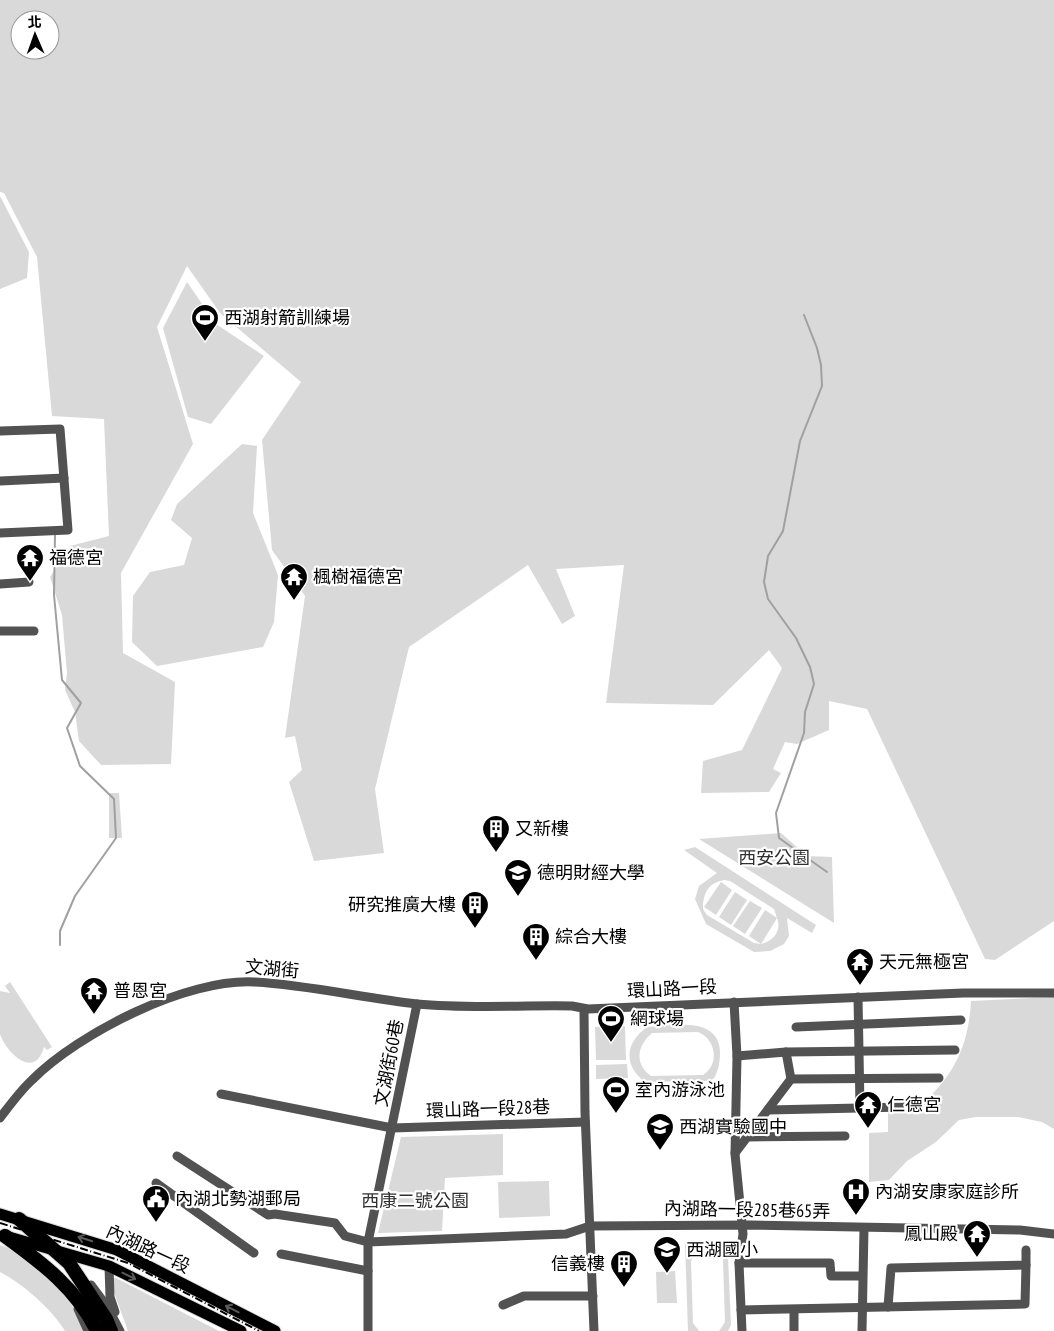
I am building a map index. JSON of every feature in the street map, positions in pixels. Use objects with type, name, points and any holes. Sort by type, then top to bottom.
[{"type":"highway","points":[[19,1219],[59,1252],[69,1263],[106,1319],[111,1331]]},
{"type":"highway","points":[[3,1235],[60,1279],[87,1310],[97,1331]]},
{"type":"main road","name":"內湖路一段","points":[[0,1214],[117,1250],[276,1331]]},
{"type":"main road","name":"內湖路一段","points":[[3,1235],[109,1266],[241,1331]]},
{"type":"street","points":[[0,431],[60,429],[68,530],[0,533]]},
{"type":"street","points":[[0,481],[64,478]]},
{"type":"street","points":[[0,584],[29,582]]},
{"type":"street","points":[[0,631],[34,631]]},
{"type":"street","name":"文湖街","points":[[0,1118],[31,1080],[65,1052],[95,1031],[182,993],[238,982],[255,982],[417,1004],[572,1006],[584,1009]]},
{"type":"street","name":"環山路一段","points":[[584,1009],[963,993],[1054,993]]},
{"type":"street","points":[[858,997],[860,1107]]},
{"type":"street","points":[[734,1002],[737,1056],[735,1154],[743,1225],[739,1263],[742,1331]]},
{"type":"street","name":"文湖街60巷","points":[[368,1331],[368,1242],[417,1004]]},
{"type":"street","points":[[584,1009],[586,1122],[594,1331]]},
{"type":"street","points":[[796,1027],[860,1026],[961,1020]]},
{"type":"street","points":[[737,1056],[786,1052],[955,1050]]},
{"type":"street","points":[[786,1052],[792,1080]]},
{"type":"street","points":[[792,1080],[940,1078]]},
{"type":"street","points":[[735,1154],[746,1137],[792,1080]]},
{"type":"street","name":"環山路一段28巷","points":[[221,1094],[392,1128],[586,1122]]},
{"type":"street","points":[[768,1110],[905,1106]]},
{"type":"street","points":[[746,1137],[845,1136]]},
{"type":"street","name":"內湖路一段285巷65弄","points":[[176,1156],[268,1215],[275,1214],[335,1223],[345,1236],[368,1242],[566,1234],[590,1226],[743,1225],[1020,1230],[1054,1234]]},
{"type":"street","points":[[156,1183],[254,1253]]},
{"type":"street","points":[[862,1331],[864,1228]]},
{"type":"street","points":[[741,1310],[1025,1304],[1026,1250]]},
{"type":"street","points":[[281,1254],[368,1271]]},
{"type":"street","points":[[69,1263],[85,1277],[108,1308],[121,1331]]},
{"type":"street","points":[[739,1263],[830,1263],[830,1276],[862,1276]]},
{"type":"street","points":[[888,1307],[891,1268],[1026,1265]]},
{"type":"street","points":[[109,1266],[110,1297],[121,1331]]},
{"type":"street","points":[[60,1279],[79,1311],[88,1331]]},
{"type":"street","points":[[503,1306],[524,1296],[593,1296]]},
{"type":"street","points":[[794,1310],[794,1331]]},
{"type":"green space","points":[[0,0],[1054,0],[1054,921],[995,960],[985,959],[867,709],[829,701],[829,730],[797,744],[785,742],[773,769],[781,773],[769,792],[701,793],[703,761],[742,750],[782,668],[769,650],[713,705],[606,703],[624,565],[556,569],[575,616],[562,624],[528,565],[409,647],[375,789],[384,853],[314,861],[289,782],[302,770],[295,736],[285,738],[305,596],[272,550],[262,440],[301,382],[220,313],[187,266],[157,327],[193,444],[121,573],[123,653],[175,682],[171,764],[101,765],[79,741],[75,712],[65,690],[67,673],[62,615],[50,577],[70,546],[109,536],[104,419],[52,416],[37,257],[4,193],[0,192]]},
{"type":"green space","points":[[0,196],[29,252],[27,278],[0,289]]},
{"type":"green space","name":"西湖射箭訓練場","points":[[187,282],[216,324],[264,356],[211,424],[188,417],[163,328]]},
{"type":"green space","points":[[242,444],[257,446],[253,513],[278,575],[274,622],[263,647],[157,666],[132,642],[133,596],[150,572],[184,565],[192,538],[171,520],[177,504]]},
{"type":"green space","points":[[109,793],[119,793],[122,838],[109,838]]},
{"type":"green space","name":"西安公園","points":[[781,833],[807,856],[832,857],[834,923],[699,839]]},
{"type":"green space","points":[[695,847],[816,925],[812,933],[787,918],[789,936],[784,944],[770,951],[754,952],[706,924],[695,899],[699,886],[717,873],[684,850]],"holes":[[[719,881],[730,881],[774,909],[778,923],[775,935],[765,943],[754,943],[707,915],[703,909],[704,898],[710,886]]]},
{"type":"green space","points":[[721,882],[732,890],[716,915],[704,907]]},
{"type":"green space","points":[[735,892],[747,900],[731,925],[719,917]]},
{"type":"green space","points":[[750,901],[762,908],[745,934],[733,926]]},
{"type":"green space","points":[[765,910],[777,918],[761,944],[749,936]]},
{"type":"green space","points":[[10,982],[52,1047],[47,1050],[44,1047],[40,1057],[34,1062],[28,1063],[15,1056],[0,1034],[0,991],[10,993],[5,986]]},
{"type":"green space","points":[[1054,997],[1054,1129],[1042,1122],[1018,1117],[976,1117],[959,1120],[936,1142],[907,1161],[889,1180],[869,1182],[869,1133],[888,1132],[888,1111],[911,1109],[936,1090],[944,1080],[962,1049],[968,1026],[971,1001]]},
{"type":"green space","points":[[680,1025],[692,1025],[712,1032],[718,1040],[720,1052],[719,1065],[714,1078],[710,1081],[645,1082],[633,1068],[630,1061],[631,1047],[640,1033],[647,1027]],"holes":[[[698,1032],[704,1035],[712,1046],[714,1058],[712,1065],[703,1075],[651,1076],[642,1066],[640,1060],[641,1049],[643,1043],[652,1033]]]},
{"type":"green space","name":"網球場","points":[[625,1026],[626,1060],[596,1060],[595,1027]]},
{"type":"green space","points":[[627,1064],[628,1078],[596,1079],[596,1065]]},
{"type":"green space","name":"西康二號公園","points":[[503,1134],[503,1175],[445,1178],[442,1231],[378,1233],[401,1137]]},
{"type":"green space","points":[[549,1181],[550,1216],[499,1218],[498,1182]]},
{"type":"green space","points":[[709,1240],[722,1246],[728,1257],[731,1325],[728,1331],[719,1331],[725,1322],[723,1260],[718,1251],[707,1247],[696,1252],[691,1261],[693,1323],[699,1331],[688,1331],[685,1243],[690,1243],[691,1249],[699,1242]]},
{"type":"green space","points":[[0,1245],[20,1255],[50,1279],[74,1309],[83,1331],[65,1331],[36,1298],[18,1283],[0,1272]]},
{"type":"green space","points":[[675,1271],[677,1303],[657,1303],[656,1272]]},
{"type":"green space","points":[[111,1278],[116,1278],[219,1331],[128,1331],[111,1284]]},
{"type":"waterway","points":[[804,315],[817,348],[821,365],[822,386],[800,441],[783,531],[768,556],[764,582],[768,599],[796,638],[810,667],[814,684],[805,712],[804,733],[776,813],[779,838],[827,872]]},
{"type":"waterway","points":[[55,535],[54,595],[62,680],[81,703],[67,728],[80,766],[114,799],[116,838],[75,896],[60,931],[60,945]]},
{"type":"railway","points":[[0,1223],[128,1263],[259,1331]]},
{"type":"place","name":"西湖射箭訓練場","points":[[205,342]]},
{"type":"place","name":"福德宮","points":[[30,582]]},
{"type":"place","name":"楓樹福德宮","points":[[294,601]]},
{"type":"place","name":"又新樓","points":[[496,853]]},
{"type":"place","name":"德明財經大學","points":[[518,897]]},
{"type":"place","name":"研究推廣大樓","points":[[475,929]]},
{"type":"place","name":"綜合大樓","points":[[536,961]]},
{"type":"place","name":"天元無極宮","points":[[860,986]]},
{"type":"place","name":"普恩宮","points":[[94,1015]]},
{"type":"place","name":"網球場","points":[[611,1043]]},
{"type":"place","name":"室內游泳池","points":[[616,1114]]},
{"type":"place","name":"仁德宮","points":[[868,1129]]},
{"type":"place","name":"西湖實驗國中","points":[[660,1151]]},
{"type":"place","name":"內湖安康家庭診所","points":[[856,1216]]},
{"type":"place","name":"內湖北勢湖郵局","points":[[156,1223]]},
{"type":"place","name":"鳳山殿","points":[[977,1258]]},
{"type":"place","name":"西湖國小","points":[[667,1274]]},
{"type":"place","name":"信義樓","points":[[624,1288]]}]
